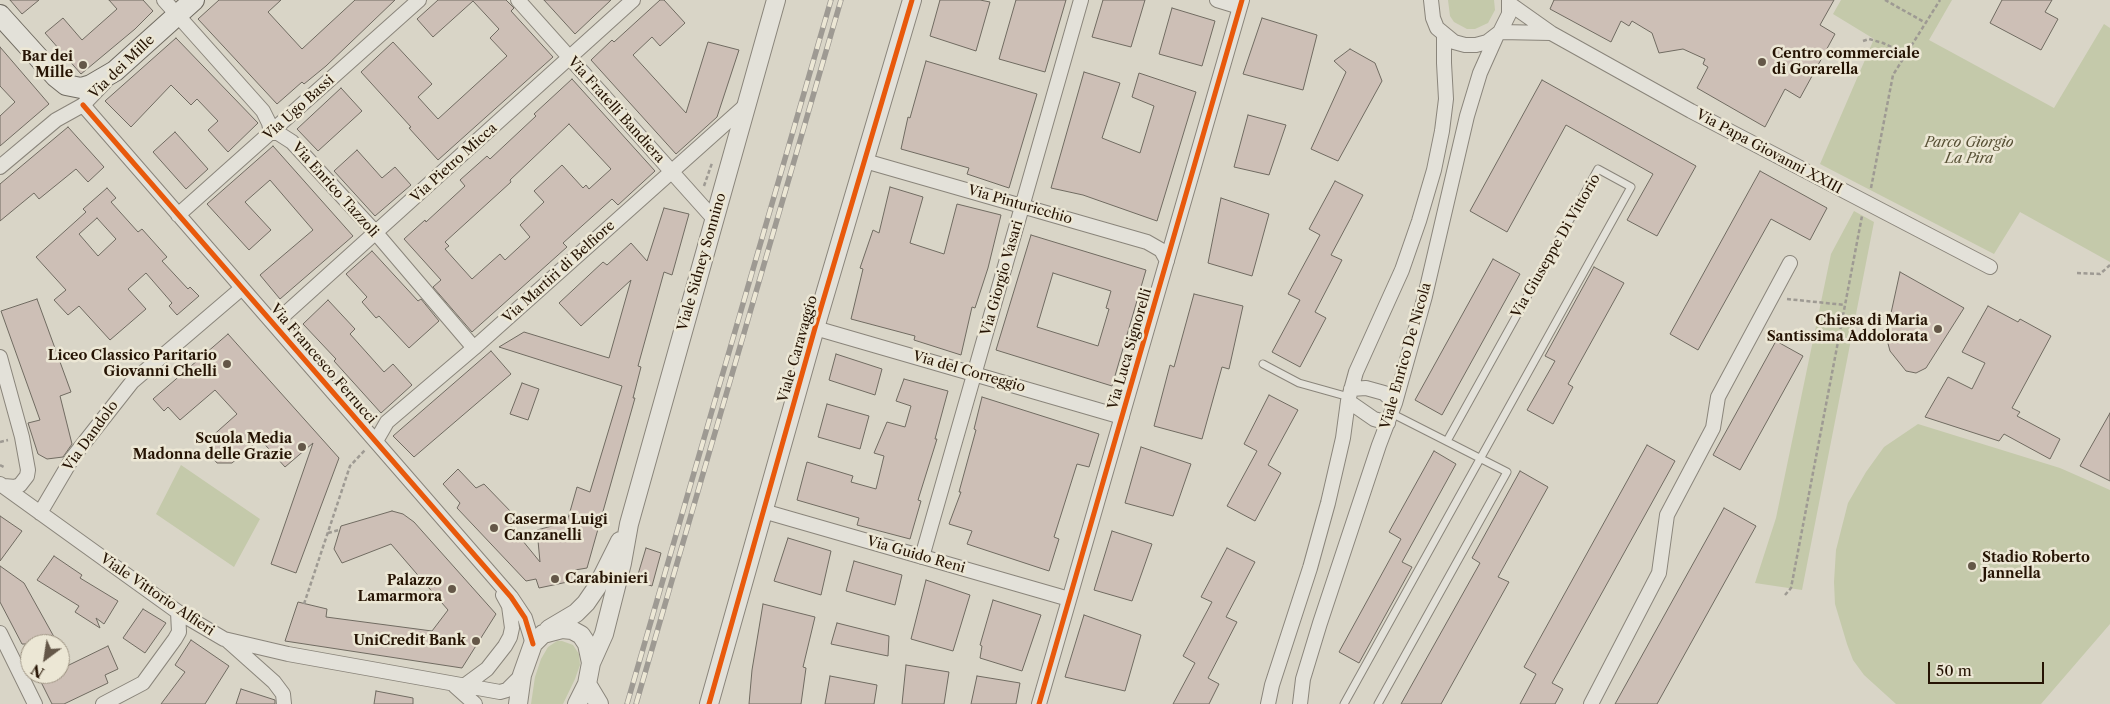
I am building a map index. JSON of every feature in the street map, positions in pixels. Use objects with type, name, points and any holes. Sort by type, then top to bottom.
[{"type":"main road","name":"Via dei Mille","points":[[114,71],[194,0]]},
{"type":"main road","points":[[0,15],[44,65],[66,85],[81,88],[91,85],[114,71]]},
{"type":"street","points":[[164,0],[263,111],[271,133]]},
{"type":"street","name":"Via Ugo Bassi","points":[[178,215],[419,0]]},
{"type":"street","name":"Via Fratelli Bandiera","points":[[518,0],[714,220]]},
{"type":"street","name":"Via Pietro Micca","points":[[274,324],[633,0]]},
{"type":"street","name":"Viale Sidney Sonnino","points":[[591,663],[599,648],[606,626],[622,563],[629,524],[776,0]]},
{"type":"street","name":"Viale Caravaggio","points":[[709,704],[815,328],[912,0]]},
{"type":"street","name":"Via Giorgio Vasari","points":[[922,557],[1081,0]]},
{"type":"street","points":[[1217,0],[1241,3]]},
{"type":"street","name":"Via Papa Giovanni XXIII","points":[[1509,2],[1551,34],[1699,116],[1990,267]]},
{"type":"street","name":"Viale Enrico De Nicola","points":[[1300,704],[1303,679],[1320,623],[1391,413],[1425,296],[1480,73],[1498,34],[1506,24],[1509,2]]},
{"type":"street","name":"Via Luca Signorelli","points":[[1039,704],[1241,3]]},
{"type":"street","points":[[1429,3],[1435,23],[1444,36],[1454,42],[1465,45],[1487,42],[1498,34],[1551,34]]},
{"type":"street","name":"Viale Enrico De Nicola","points":[[1268,704],[1272,685],[1310,568],[1328,503],[1343,438],[1349,396],[1356,372],[1402,270],[1434,170],[1446,99],[1444,36]]},
{"type":"street","name":"Via dei Mille","points":[[0,167],[56,120],[83,105],[114,71]]},
{"type":"street","name":"Via Francesco Ferrucci","points":[[83,105],[494,576],[521,610],[538,639]]},
{"type":"street","name":"Via Martiri di Belfiore","points":[[376,441],[387,422],[474,348],[745,106]]},
{"type":"street","name":"Via Enrico Tazzoli","points":[[271,133],[278,133],[292,142],[376,233],[474,348]]},
{"type":"street","name":"Via Pinturicchio","points":[[865,161],[1147,242],[1161,250],[1167,261]]},
{"type":"street","points":[[1591,704],[1659,573],[1667,515],[1713,428],[1718,397],[1790,263]]},
{"type":"street","name":"Via Dandolo","points":[[40,514],[74,457],[128,387],[242,288]]},
{"type":"street","name":"Via del Correggio","points":[[815,328],[1122,417]]},
{"type":"street","points":[[0,357],[12,398],[28,470],[27,476],[20,485],[15,487],[2,485]]},
{"type":"street","points":[[1366,388],[1384,393],[1391,413],[1374,419],[1349,396],[1366,388]]},
{"type":"street","name":"Viale Vittorio Alfieri","points":[[2,485],[178,612],[224,639],[288,654],[500,692],[507,690],[522,675]]},
{"type":"street","name":"Via Guido Reni","points":[[763,511],[1069,599]]},
{"type":"street","name":"Viale Sidney Sonnino","points":[[538,639],[554,625],[576,613],[586,603],[597,587],[629,524]]},
{"type":"street","points":[[458,685],[487,669],[510,638],[512,628],[509,606],[494,576]]},
{"type":"street","points":[[103,704],[143,682],[179,632],[178,612]]},
{"type":"street","points":[[518,704],[522,675],[538,639],[562,629],[572,630],[581,635],[587,644],[591,663],[587,684],[577,704]]},
{"type":"street","points":[[0,633],[35,704]]},
{"type":"street","points":[[224,639],[274,682],[282,694],[284,704]]},
{"type":"street","points":[[587,684],[599,704]]},
{"type":"street","name":"Viale Vittorio Alfieri","points":[[458,685],[475,704]]},
{"type":"lane","name":"Via Giuseppe Di Vittorio","points":[[1344,704],[1631,187],[1598,169],[1447,441]]},
{"type":"lane","points":[[1263,364],[1299,383],[1349,396]]},
{"type":"lane","points":[[1378,704],[1507,472],[1391,413]]},
{"type":"path","points":[[1885,0],[1926,23]]},
{"type":"path","points":[[1870,195],[1893,75],[1940,0]]},
{"type":"path","points":[[1863,41],[1869,40],[1883,43],[1906,54]]},
{"type":"path","points":[[1785,595],[1791,588],[1862,214]]},
{"type":"path","points":[[2077,273],[2100,274],[2110,265]]},
{"type":"path","points":[[1771,297],[1846,305]]},
{"type":"path","points":[[0,442],[12,439]]},
{"type":"path","points":[[304,604],[350,466],[376,441]]},
{"type":"path","points":[[0,465],[4,467]]},
{"type":"path","points":[[328,533],[339,530]]},
{"type":"green space","points":[[1448,0],[1494,0],[1495,10],[1488,23],[1475,29],[1467,29],[1454,22],[1450,16]]},
{"type":"green space","name":"Parco Giorgio La Pira","points":[[1841,0],[1952,0],[1929,40],[2054,108],[2104,24],[2110,28],[2110,262],[2020,212],[1994,254],[1820,164],[1874,39],[1833,14]]},
{"type":"green space","points":[[1854,211],[1874,222],[1802,590],[1755,583],[1776,518],[1831,254]]},
{"type":"green space","name":"Stadio Roberto Jannella","points":[[1918,424],[2060,468],[2110,490],[2110,624],[2041,704],[1896,704],[1864,675],[1853,660],[1835,604],[1834,582],[1836,550],[1848,503],[1866,472],[1884,447]]},
{"type":"green space","points":[[181,465],[260,519],[234,567],[156,514]]},
{"type":"green space","points":[[557,641],[573,645],[579,654],[580,665],[575,679],[563,704],[531,704],[535,677],[541,659],[548,647]]},
{"type":"building","points":[[10,0],[39,0],[22,14]]},
{"type":"building","points":[[109,0],[143,0],[153,11],[135,29],[81,74],[45,33],[63,18],[82,40],[117,9]]},
{"type":"building","points":[[219,0],[281,0],[268,12],[302,49],[355,0],[395,0],[326,66],[304,84],[302,82],[277,104],[198,19]]},
{"type":"building","points":[[438,0],[506,0],[514,8],[511,11],[553,57],[438,160],[361,72],[393,42],[432,84],[418,97],[438,119],[507,56],[490,38],[499,29],[473,1],[433,37],[417,19]]},
{"type":"building","points":[[544,0],[611,0],[575,34]]},
{"type":"building","points":[[660,0],[664,0],[685,23],[660,46],[652,37],[633,55],[686,113],[708,42],[739,50],[717,117],[676,154],[591,60],[612,40],[614,42]]},
{"type":"building","points":[[940,0],[980,0],[990,2],[976,51],[930,36]]},
{"type":"building","points":[[1016,0],[1066,0],[1045,72],[999,59]]},
{"type":"building","points":[[1103,0],[1145,0],[1131,47],[1092,37]]},
{"type":"building","name":"Centro commerciale di Gorarella","points":[[1554,0],[1834,0],[1820,25],[1835,34],[1800,98],[1785,89],[1765,127],[1697,88],[1708,67],[1703,64],[1705,59],[1683,49],[1659,53],[1652,33],[1632,21],[1629,26],[1621,21],[1611,42],[1550,9]]},
{"type":"building","points":[[2002,0],[2052,0],[2045,12],[2058,19],[2041,50],[1990,23]]},
{"type":"building","points":[[1172,8],[1215,21],[1202,66],[1159,54]]},
{"type":"building","points":[[1262,18],[1317,35],[1303,90],[1243,74]]},
{"type":"building","points":[[176,38],[258,123],[228,152],[208,130],[218,121],[197,99],[191,105],[171,85],[131,127],[105,101]]},
{"type":"building","points":[[0,47],[49,104],[0,146],[0,116],[15,102],[0,86]]},
{"type":"building","points":[[1350,49],[1375,63],[1382,81],[1338,161],[1311,149],[1346,72],[1334,61]]},
{"type":"building","points":[[926,61],[1037,94],[1009,188],[967,174],[969,168],[901,149],[908,117],[910,118]]},
{"type":"building","points":[[1084,72],[1120,83],[1102,138],[1140,153],[1154,106],[1132,97],[1139,73],[1196,92],[1157,221],[1083,195],[1051,188]]},
{"type":"building","points":[[572,79],[655,171],[618,205],[612,199],[563,243],[567,247],[472,332],[433,287],[441,280],[404,239],[425,220],[426,222],[465,186],[460,180],[487,156],[490,159],[536,116],[534,114]],"holes":[[[569,124],[611,169],[589,189],[586,185],[583,188],[562,165],[534,191],[544,202],[520,225],[530,237],[505,260],[500,254],[472,279],[445,249],[449,246],[445,242],[511,182],[510,180]]]},
{"type":"building","points":[[1542,80],[1696,166],[1657,236],[1627,220],[1653,174],[1566,125],[1507,232],[1470,211]]},
{"type":"building","points":[[341,88],[362,111],[318,151],[297,129]]},
{"type":"building","points":[[1248,115],[1286,125],[1269,175],[1234,167]]},
{"type":"building","points":[[68,127],[104,167],[88,182],[76,169],[39,199],[34,193],[0,221],[0,184]]},
{"type":"building","points":[[175,132],[208,169],[186,189],[153,152]]},
{"type":"building","points":[[273,146],[353,236],[280,299],[260,275],[313,230],[270,180],[245,202],[271,230],[249,250],[207,204]]},
{"type":"building","points":[[357,150],[382,178],[395,167],[411,185],[375,216],[334,171]]},
{"type":"building","points":[[1760,171],[1827,208],[1810,240],[1771,219],[1698,350],[1670,334]]},
{"type":"building","points":[[1335,181],[1363,195],[1331,255],[1342,260],[1315,312],[1326,318],[1300,367],[1272,352],[1300,300],[1288,294],[1320,235],[1309,229]]},
{"type":"building","points":[[890,187],[923,197],[910,243],[944,254],[957,204],[1001,215],[988,268],[975,308],[972,307],[961,355],[914,340],[915,336],[851,319],[863,269],[860,268],[873,230],[879,233]]},
{"type":"building","points":[[107,188],[116,198],[111,202],[138,232],[142,229],[167,257],[162,261],[188,289],[190,287],[199,296],[177,315],[169,306],[172,303],[146,273],[128,289],[146,309],[110,340],[79,306],[68,315],[54,300],[66,290],[36,257],[86,212],[83,209]],"holes":[[[97,218],[116,239],[98,256],[79,234]]]},
{"type":"building","points":[[1221,198],[1269,214],[1252,276],[1208,263]]},
{"type":"building","points":[[664,208],[689,214],[672,275],[664,272],[638,366],[641,367],[633,398],[635,398],[587,568],[575,570],[577,580],[539,588],[536,579],[526,581],[457,508],[460,503],[443,484],[458,469],[476,488],[484,484],[514,515],[509,524],[540,562],[537,530],[567,522],[577,487],[590,492],[622,386],[499,347],[524,332],[609,358],[631,280],[581,326],[559,303],[603,262],[607,265],[631,243],[647,261]]},
{"type":"building","points":[[1031,235],[1146,270],[1112,386],[996,350]],"holes":[[[1053,273],[1111,291],[1106,308],[1109,309],[1098,346],[1037,327]]]},
{"type":"building","points":[[372,251],[418,301],[421,299],[439,321],[409,348],[379,316],[376,318],[362,302],[367,297],[346,274]]},
{"type":"building","points":[[1493,259],[1520,274],[1442,415],[1415,400]]},
{"type":"building","points":[[1594,267],[1624,283],[1568,384],[1573,387],[1553,424],[1527,410],[1555,361],[1545,356]]},
{"type":"building","name":"Chiesa di Maria Santissima Addolorata","points":[[1900,272],[1964,308],[1926,368],[1916,373],[1906,371],[1890,351],[1886,336]]},
{"type":"building","points":[[1194,294],[1243,306],[1229,369],[1222,367],[1202,439],[1154,426],[1170,365],[1174,367]]},
{"type":"building","points":[[37,299],[71,392],[60,396],[72,444],[63,457],[47,459],[38,454],[28,423],[40,420],[1,311]]},
{"type":"building","points":[[328,300],[355,329],[350,334],[384,372],[393,364],[412,385],[381,413],[334,361],[336,359],[303,324]]},
{"type":"building","points":[[1988,306],[2018,322],[2020,319],[2051,336],[2012,408],[2020,412],[2017,416],[2060,439],[2050,459],[2004,434],[1999,441],[1925,417],[1948,377],[1972,389],[1985,363],[1962,352]]},
{"type":"building","points":[[228,334],[339,458],[296,573],[271,564],[313,443],[285,467],[260,439],[232,463],[217,463],[209,453],[209,439],[237,414],[215,390],[180,420],[168,407],[164,411],[153,399]]},
{"type":"building","points":[[1776,341],[1803,356],[1740,470],[1713,455]]},
{"type":"building","points":[[491,351],[511,374],[414,457],[393,436]]},
{"type":"building","points":[[836,354],[882,369],[875,395],[829,380]]},
{"type":"building","points":[[904,379],[948,391],[935,439],[937,439],[918,500],[921,501],[910,539],[857,525],[859,518],[797,500],[807,462],[853,476],[851,482],[876,489],[884,456],[874,453],[887,422],[905,427],[911,406],[896,401]]},
{"type":"building","points":[[522,383],[539,389],[528,420],[510,414]]},
{"type":"building","points":[[1269,395],[1298,410],[1268,465],[1281,473],[1255,521],[1227,506],[1257,451],[1244,444]]},
{"type":"building","points":[[982,397],[1099,434],[1089,467],[1077,464],[1054,537],[1059,539],[1049,571],[967,544],[972,531],[949,524],[961,492],[959,492],[976,430],[974,429]]},
{"type":"building","points":[[827,404],[869,416],[860,449],[818,437]]},
{"type":"building","points":[[2110,413],[2110,481],[2080,466]]},
{"type":"building","points":[[1647,445],[1675,461],[1552,683],[1563,689],[1555,704],[1520,704],[1536,674],[1524,667]]},
{"type":"building","points":[[1141,447],[1191,464],[1173,516],[1125,503]]},
{"type":"building","points":[[1434,451],[1456,464],[1402,562],[1412,567],[1359,663],[1339,652],[1401,539],[1389,532]]},
{"type":"building","points":[[1520,471],[1548,487],[1498,577],[1509,582],[1441,704],[1401,704],[1480,563],[1472,558]]},
{"type":"building","points":[[1724,508],[1756,526],[1657,704],[1615,704]]},
{"type":"building","name":"Palazzo Lamarmora","points":[[392,511],[403,514],[414,522],[496,614],[462,668],[285,641],[298,602],[327,609],[326,617],[432,631],[448,610],[391,544],[342,563],[334,549],[341,526]]},
{"type":"building","points":[[0,516],[22,531],[0,561]]},
{"type":"building","points":[[1112,531],[1152,544],[1132,601],[1094,590]]},
{"type":"building","points":[[788,538],[831,551],[821,595],[774,581]]},
{"type":"building","points":[[646,548],[661,553],[652,586],[636,581]]},
{"type":"building","points":[[1227,548],[1255,562],[1226,617],[1237,622],[1208,678],[1219,684],[1209,704],[1173,704],[1195,663],[1183,656],[1212,602],[1201,597]]},
{"type":"building","points":[[54,556],[82,575],[80,578],[118,601],[104,624],[96,618],[100,628],[75,612],[79,606],[37,580]]},
{"type":"building","points":[[854,561],[902,575],[895,605],[846,591]]},
{"type":"building","points":[[0,566],[24,583],[52,634],[20,634],[20,640],[0,602]]},
{"type":"building","points":[[926,580],[970,595],[953,651],[911,639]]},
{"type":"building","points":[[993,600],[1041,615],[1022,671],[980,658],[982,646],[980,645]]},
{"type":"building","points":[[763,604],[815,617],[803,667],[806,668],[801,704],[749,704],[752,670]]},
{"type":"building","points":[[143,609],[166,623],[145,653],[123,638]]},
{"type":"building","points":[[1084,615],[1141,635],[1125,691],[1065,677]]},
{"type":"building","points":[[837,623],[889,636],[888,656],[831,644]]},
{"type":"building","points":[[191,640],[229,666],[205,704],[161,704],[185,672],[175,665]]},
{"type":"building","points":[[108,646],[118,669],[105,675],[108,683],[64,704],[52,704],[42,684],[70,684],[70,665]]},
{"type":"building","points":[[906,665],[949,672],[944,704],[902,704]]},
{"type":"building","points":[[830,676],[877,685],[874,704],[825,704]]},
{"type":"building","points":[[977,676],[1020,683],[1016,704],[971,704]]},
{"type":"building","points":[[241,689],[275,700],[275,704],[236,704]]},
{"type":"building","points":[[376,691],[413,698],[413,704],[374,704]]},
{"type":"railway","points":[[627,704],[831,0]]},
{"type":"railway","points":[[636,704],[841,0]]},
{"type":"cycle path","points":[[709,704],[815,328],[912,0]]},
{"type":"cycle path","points":[[1039,704],[1242,0]]},
{"type":"cycle path","points":[[83,105],[511,597],[525,618],[533,644]]},
{"type":"place","name":"Centro commerciale di Gorarella","points":[[1762,62]]},
{"type":"place","name":"Bar dei Mille","points":[[83,65]]},
{"type":"place","name":"Chiesa di Maria Santissima Addolorata","points":[[1938,329]]},
{"type":"place","name":"Liceo Classico Paritario Giovanni Chelli","points":[[227,364]]},
{"type":"place","name":"Scuola Media Madonna delle Grazie","points":[[302,447]]},
{"type":"place","name":"Caserma Luigi Canzanelli","points":[[494,528]]},
{"type":"place","name":"Stadio Roberto Jannella","points":[[1972,566]]},
{"type":"place","name":"Carabinieri","points":[[555,579]]},
{"type":"place","name":"Palazzo Lamarmora","points":[[452,589]]},
{"type":"place","name":"UniCredit Bank","points":[[476,641]]}]
